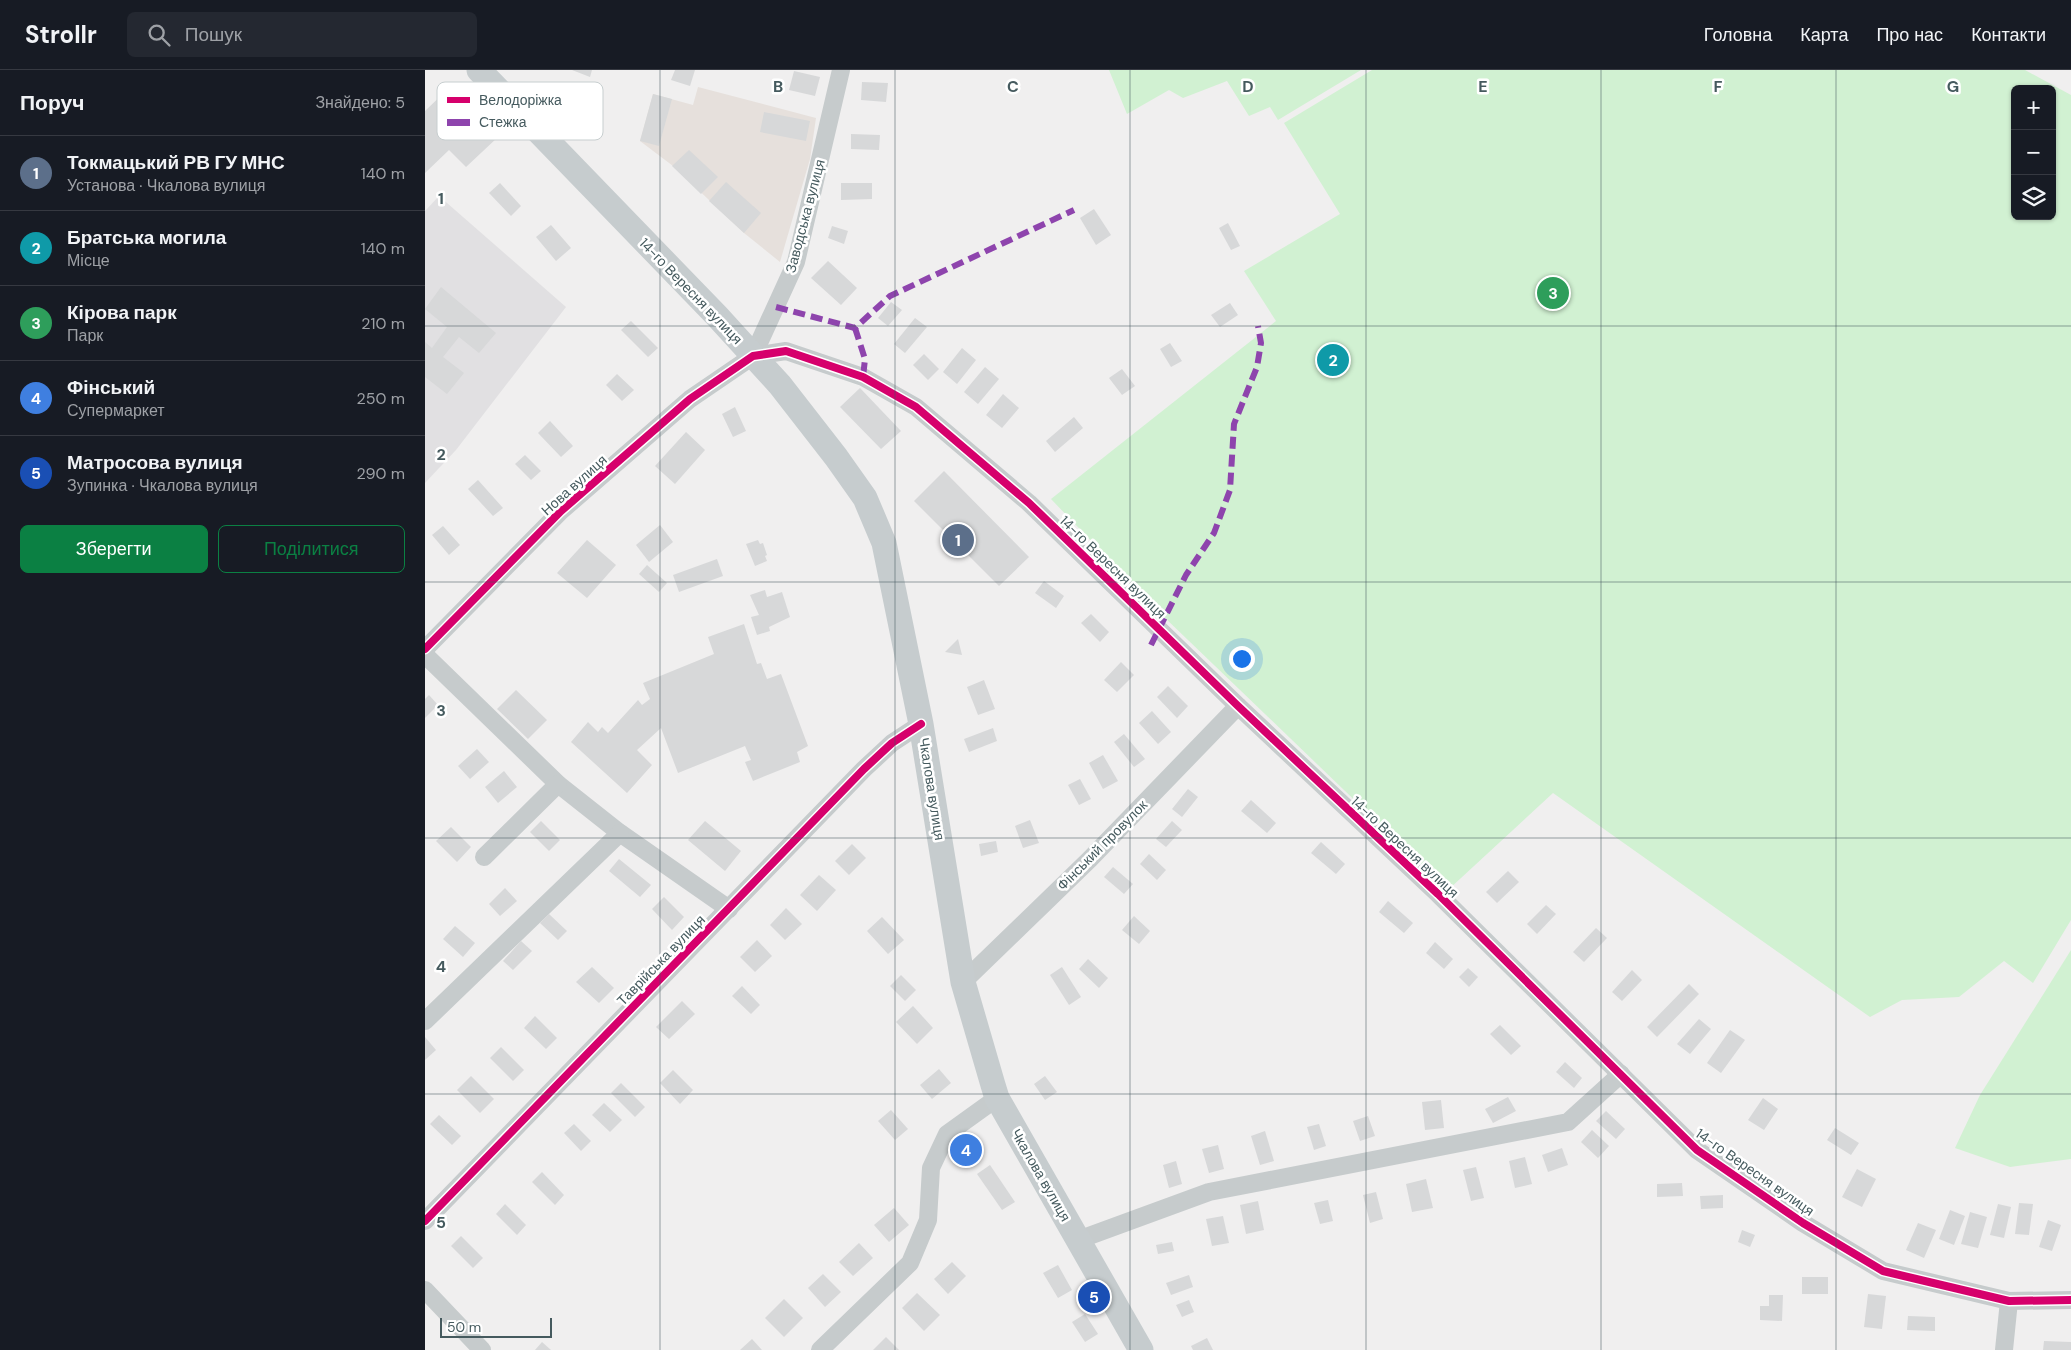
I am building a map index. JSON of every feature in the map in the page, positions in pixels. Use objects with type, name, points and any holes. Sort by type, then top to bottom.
[{"type":"main road","name":"14-го Вересня вулиця","points":[[479,70],[491,82]]},
{"type":"main road","name":"14-го Вересня вулиця","points":[[547,140],[717,316],[753,356]]},
{"type":"main road","name":"Чкалова вулиця","points":[[753,356],[780,385],[865,498],[884,543],[921,724],[963,982],[997,1098],[1141,1350]]},
{"type":"street","name":"Заводська вулиця","points":[[753,356],[796,262],[841,70]]},
{"type":"street","name":"14-го Вересня вулиця","points":[[753,356],[786,351],[863,377],[916,407],[1029,503],[1238,706],[1438,894],[1697,1150],[1803,1222],[1883,1271],[2009,1301],[2071,1300]]},
{"type":"street","name":"Нова вулиця","points":[[425,649],[561,511],[690,399],[753,356]]},
{"type":"street","points":[[425,655],[558,784],[620,833],[729,909]]},
{"type":"street","name":"Фінський провулок","points":[[963,982],[1089,859],[1238,706]]},
{"type":"street","name":"Таврійська вулиця","points":[[425,1221],[864,769],[892,743],[921,724]]},
{"type":"street","points":[[484,857],[558,784]]},
{"type":"street","points":[[425,1020],[620,833]]},
{"type":"street","points":[[1078,1240],[1209,1192],[1568,1122],[1621,1074]]},
{"type":"street","points":[[820,1350],[910,1263],[928,1220],[931,1168],[947,1134],[997,1098]]},
{"type":"street","points":[[425,1290],[482,1350]]},
{"type":"street","points":[[2004,1350],[2009,1301]]},
{"type":"shaded area","points":[[698,87],[816,118],[810,159],[780,262],[744,233],[673,166],[640,141],[653,94],[693,105]]},
{"type":"shaded area","points":[[439,196],[566,307],[456,450],[425,483],[425,211]]},
{"type":"green space","points":[[1109,70],[1361,70],[1278,120],[1270,107],[1249,116],[1227,81],[1183,98],[1169,90],[1127,114]]},
{"type":"green space","points":[[1372,70],[2025,70],[2053,85],[2011,85],[2011,220],[2056,220],[2056,87],[2071,95],[2071,920],[2033,983],[2004,961],[1959,997],[1902,1000],[1870,1017],[1553,793],[1448,890],[1163,616],[1051,499],[1276,321],[1244,271],[1340,214],[1284,123]]},
{"type":"green space","points":[[2071,950],[2071,1159],[2010,1167],[1955,1148],[1980,1095]]},
{"type":"building","points":[[572,70],[592,70],[590,77]]},
{"type":"building","points":[[675,70],[695,70],[690,86],[671,80]]},
{"type":"building","points":[[794,71],[820,77],[815,96],[789,90]]},
{"type":"building","points":[[862,82],[888,83],[886,102],[861,100]]},
{"type":"building","points":[[653,94],[672,99],[659,146],[640,141]]},
{"type":"building","points":[[437,99],[437,140],[495,140],[466,167],[449,150],[425,173],[425,111]]},
{"type":"building","points":[[764,112],[810,121],[806,141],[760,132]]},
{"type":"building","points":[[851,134],[880,135],[879,150],[851,149]]},
{"type":"building","points":[[689,150],[718,177],[701,194],[672,166]]},
{"type":"building","points":[[726,182],[761,213],[744,233],[709,201]]},
{"type":"building","points":[[500,183],[521,206],[511,216],[489,193]]},
{"type":"building","points":[[841,183],[872,183],[872,199],[841,200]]},
{"type":"building","points":[[1094,209],[1111,235],[1096,245],[1080,218]]},
{"type":"building","points":[[1228,223],[1240,246],[1231,250],[1219,228]]},
{"type":"building","points":[[551,225],[571,248],[556,261],[536,237]]},
{"type":"building","points":[[832,226],[848,231],[844,244],[828,238]]},
{"type":"building","points":[[828,261],[857,288],[841,305],[811,278]]},
{"type":"building","points":[[441,287],[496,333],[479,353],[459,337],[443,357],[464,373],[447,394],[425,377],[425,342],[432,348],[447,327],[425,309]]},
{"type":"building","points":[[891,302],[902,310],[888,326],[878,318]]},
{"type":"building","points":[[1230,303],[1238,315],[1220,327],[1211,315]]},
{"type":"building","points":[[915,318],[927,327],[905,353],[894,344]]},
{"type":"building","points":[[631,321],[658,348],[648,357],[621,330]]},
{"type":"building","points":[[1170,343],[1182,361],[1171,367],[1160,349]]},
{"type":"building","points":[[962,348],[976,360],[957,384],[943,372]]},
{"type":"building","points":[[924,354],[939,369],[928,380],[913,365]]},
{"type":"building","points":[[985,367],[999,379],[978,404],[964,392]]},
{"type":"building","points":[[1122,369],[1135,386],[1122,395],[1109,378]]},
{"type":"building","points":[[617,374],[634,390],[622,401],[606,385]]},
{"type":"building","points":[[860,388],[901,431],[881,449],[840,407]]},
{"type":"building","points":[[1003,394],[1019,408],[1002,428],[986,415]]},
{"type":"building","points":[[735,407],[746,431],[733,437],[722,414]]},
{"type":"building","points":[[1074,417],[1083,428],[1055,452],[1046,441]]},
{"type":"building","points":[[550,421],[573,446],[561,457],[538,433]]},
{"type":"building","points":[[686,432],[705,450],[675,484],[655,466]]},
{"type":"building","points":[[525,455],[541,471],[531,480],[515,464]]},
{"type":"building","points":[[944,471],[1029,557],[999,586],[914,501]]},
{"type":"building","points":[[478,480],[503,508],[493,516],[468,489]]},
{"type":"building","points":[[660,525],[673,542],[649,562],[636,545]]},
{"type":"building","points":[[443,526],[460,545],[449,555],[432,535]]},
{"type":"building","points":[[587,540],[616,565],[587,598],[557,573]]},
{"type":"building","points":[[758,540],[760,544],[763,543],[767,561],[755,566],[746,544]]},
{"type":"building","points":[[717,559],[723,576],[679,592],[673,575]]},
{"type":"building","points":[[647,565],[667,583],[659,592],[639,574]]},
{"type":"building","points":[[1044,581],[1064,596],[1056,608],[1035,593]]},
{"type":"building","points":[[765,590],[767,597],[782,592],[790,617],[769,627],[770,631],[757,635],[751,617],[759,615],[750,595]]},
{"type":"building","points":[[1091,614],[1109,632],[1100,642],[1081,623]]},
{"type":"building","points":[[744,624],[757,664],[761,663],[767,679],[781,674],[808,746],[797,752],[800,762],[753,781],[745,762],[751,760],[745,746],[678,773],[661,728],[637,750],[652,765],[627,793],[571,742],[588,722],[598,732],[602,727],[608,733],[638,700],[642,705],[650,699],[643,683],[714,654],[708,637]]},
{"type":"building","points":[[958,639],[962,655],[945,652]]},
{"type":"building","points":[[1121,662],[1134,675],[1117,692],[1104,680]]},
{"type":"building","points":[[984,680],[995,709],[978,715],[967,687]]},
{"type":"building","points":[[1168,686],[1188,706],[1177,718],[1157,697]]},
{"type":"building","points":[[516,690],[547,720],[528,739],[497,709]]},
{"type":"building","points":[[429,695],[438,705],[425,718],[425,699]]},
{"type":"building","points":[[1152,711],[1171,732],[1158,744],[1139,723]]},
{"type":"building","points":[[993,728],[997,741],[969,752],[964,739]]},
{"type":"building","points":[[1124,734],[1145,759],[1134,767],[1114,742]]},
{"type":"building","points":[[477,749],[489,762],[470,779],[458,766]]},
{"type":"building","points":[[1103,755],[1118,781],[1103,789],[1089,763]]},
{"type":"building","points":[[504,771],[517,787],[498,803],[485,787]]},
{"type":"building","points":[[1080,779],[1091,799],[1079,805],[1068,785]]},
{"type":"building","points":[[1188,789],[1198,797],[1182,817],[1172,809]]},
{"type":"building","points":[[1251,800],[1276,823],[1267,833],[1241,811]]},
{"type":"building","points":[[1030,820],[1039,843],[1023,848],[1015,826]]},
{"type":"building","points":[[541,821],[560,840],[549,851],[530,832]]},
{"type":"building","points":[[705,821],[741,851],[725,871],[688,840]]},
{"type":"building","points":[[1172,821],[1182,830],[1166,847],[1156,839]]},
{"type":"building","points":[[451,827],[471,847],[457,862],[436,841]]},
{"type":"building","points":[[996,841],[998,852],[981,856],[979,844]]},
{"type":"building","points":[[1321,842],[1345,864],[1336,874],[1311,853]]},
{"type":"building","points":[[852,844],[866,858],[849,875],[835,861]]},
{"type":"building","points":[[1149,854],[1166,870],[1157,880],[1140,864]]},
{"type":"building","points":[[619,859],[651,885],[640,897],[609,871]]},
{"type":"building","points":[[1113,867],[1133,884],[1124,894],[1104,877]]},
{"type":"building","points":[[1508,871],[1519,882],[1497,903],[1486,892]]},
{"type":"building","points":[[819,875],[836,890],[817,911],[800,895]]},
{"type":"building","points":[[505,888],[517,901],[500,916],[489,904]]},
{"type":"building","points":[[664,897],[684,917],[672,930],[652,909]]},
{"type":"building","points":[[1388,901],[1413,923],[1404,933],[1379,912]]},
{"type":"building","points":[[1546,905],[1556,914],[1537,934],[1527,924]]},
{"type":"building","points":[[786,908],[802,924],[785,940],[770,925]]},
{"type":"building","points":[[549,914],[567,931],[558,940],[540,923]]},
{"type":"building","points":[[1134,916],[1150,931],[1139,944],[1122,930]]},
{"type":"building","points":[[882,917],[904,940],[888,954],[867,931]]},
{"type":"building","points":[[455,926],[475,943],[463,957],[443,939]]},
{"type":"building","points":[[1596,928],[1607,938],[1584,962],[1573,952]]},
{"type":"building","points":[[757,940],[772,956],[755,972],[740,957]]},
{"type":"building","points":[[521,941],[532,951],[513,970],[503,961]]},
{"type":"building","points":[[1435,942],[1453,959],[1444,969],[1426,953]]},
{"type":"building","points":[[1088,959],[1108,978],[1099,988],[1079,969]]},
{"type":"building","points":[[592,967],[614,988],[599,1003],[576,982]]},
{"type":"building","points":[[1062,967],[1081,997],[1069,1005],[1050,975]]},
{"type":"building","points":[[1468,968],[1478,977],[1469,987],[1459,977]]},
{"type":"building","points":[[1632,970],[1642,980],[1622,1001],[1612,992]]},
{"type":"building","points":[[901,975],[916,990],[905,1001],[890,986]]},
{"type":"building","points":[[1689,984],[1699,994],[1657,1037],[1647,1027]]},
{"type":"building","points":[[742,986],[760,1005],[751,1014],[732,996]]},
{"type":"building","points":[[682,1001],[695,1014],[669,1039],[656,1027]]},
{"type":"building","points":[[913,1006],[933,1028],[917,1044],[896,1022]]},
{"type":"building","points":[[535,1016],[557,1038],[546,1049],[524,1028]]},
{"type":"building","points":[[1699,1019],[1711,1029],[1690,1054],[1677,1044]]},
{"type":"building","points":[[1500,1025],[1521,1046],[1511,1055],[1490,1034]]},
{"type":"building","points":[[1730,1030],[1745,1040],[1721,1073],[1707,1063]]},
{"type":"building","points":[[425,1037],[436,1050],[425,1060]]},
{"type":"building","points":[[501,1047],[524,1070],[513,1081],[490,1058]]},
{"type":"building","points":[[1565,1062],[1582,1078],[1574,1088],[1556,1072]]},
{"type":"building","points":[[939,1069],[951,1083],[932,1099],[920,1085]]},
{"type":"building","points":[[673,1070],[693,1090],[680,1104],[660,1083]]},
{"type":"building","points":[[471,1076],[494,1099],[480,1113],[457,1090]]},
{"type":"building","points":[[1045,1076],[1057,1092],[1045,1100],[1034,1084]]},
{"type":"building","points":[[621,1083],[645,1107],[635,1117],[611,1093]]},
{"type":"building","points":[[1508,1097],[1516,1111],[1493,1123],[1485,1109]]},
{"type":"building","points":[[1763,1098],[1778,1109],[1764,1130],[1748,1120]]},
{"type":"building","points":[[1441,1100],[1444,1128],[1425,1130],[1422,1102]]},
{"type":"building","points":[[604,1103],[622,1120],[610,1132],[592,1115]]},
{"type":"building","points":[[891,1110],[908,1129],[895,1140],[878,1121]]},
{"type":"building","points":[[1606,1111],[1625,1129],[1616,1139],[1596,1121]]},
{"type":"building","points":[[439,1115],[461,1136],[452,1145],[430,1124]]},
{"type":"building","points":[[1368,1116],[1375,1136],[1360,1141],[1353,1121]]},
{"type":"building","points":[[574,1124],[591,1141],[581,1151],[564,1133]]},
{"type":"building","points":[[1319,1124],[1326,1146],[1314,1150],[1307,1127]]},
{"type":"building","points":[[1835,1128],[1859,1143],[1851,1155],[1827,1140]]},
{"type":"building","points":[[1592,1130],[1609,1146],[1598,1158],[1581,1142]]},
{"type":"building","points":[[1265,1131],[1274,1161],[1260,1165],[1251,1136]]},
{"type":"building","points":[[970,1133],[983,1155],[961,1167],[948,1145]]},
{"type":"building","points":[[1218,1145],[1224,1169],[1209,1173],[1202,1149]]},
{"type":"building","points":[[1562,1148],[1568,1165],[1548,1172],[1542,1155]]},
{"type":"building","points":[[1525,1157],[1532,1184],[1515,1188],[1509,1161]]},
{"type":"building","points":[[1176,1161],[1182,1184],[1169,1188],[1163,1165]]},
{"type":"building","points":[[990,1165],[1015,1202],[1002,1210],[977,1174]]},
{"type":"building","points":[[1476,1167],[1484,1198],[1471,1201],[1463,1170]]},
{"type":"building","points":[[1857,1169],[1876,1179],[1862,1207],[1842,1197]]},
{"type":"building","points":[[542,1172],[564,1195],[555,1205],[532,1182]]},
{"type":"building","points":[[1426,1179],[1433,1208],[1412,1212],[1406,1184]]},
{"type":"building","points":[[1682,1183],[1683,1196],[1657,1197],[1657,1184]]},
{"type":"building","points":[[1376,1192],[1383,1219],[1370,1223],[1363,1195]]},
{"type":"building","points":[[1723,1195],[1723,1208],[1701,1209],[1700,1196]]},
{"type":"building","points":[[1328,1200],[1333,1221],[1320,1224],[1314,1203]]},
{"type":"building","points":[[1258,1201],[1264,1230],[1246,1234],[1240,1205]]},
{"type":"building","points":[[2019,1203],[2033,1204],[2029,1235],[2015,1234]]},
{"type":"building","points":[[505,1204],[526,1225],[517,1235],[496,1214]]},
{"type":"building","points":[[1998,1204],[2011,1207],[2004,1238],[1990,1235]]},
{"type":"building","points":[[894,1208],[909,1225],[889,1242],[874,1225]]},
{"type":"building","points":[[1950,1210],[1965,1216],[1954,1245],[1939,1239]]},
{"type":"building","points":[[1970,1212],[1987,1217],[1978,1248],[1961,1244]]},
{"type":"building","points":[[1223,1216],[1229,1243],[1212,1246],[1206,1219]]},
{"type":"building","points":[[2048,1220],[2061,1225],[2052,1251],[2039,1247]]},
{"type":"building","points":[[1918,1223],[1936,1230],[1924,1258],[1906,1250]]},
{"type":"building","points":[[1742,1230],[1755,1235],[1750,1247],[1738,1242]]},
{"type":"building","points":[[461,1236],[483,1258],[473,1268],[451,1246]]},
{"type":"building","points":[[1172,1242],[1174,1251],[1158,1254],[1156,1245]]},
{"type":"building","points":[[859,1243],[873,1258],[853,1276],[839,1262]]},
{"type":"building","points":[[952,1262],[966,1276],[948,1294],[934,1279]]},
{"type":"building","points":[[1058,1265],[1072,1290],[1058,1298],[1043,1273]]},
{"type":"building","points":[[823,1274],[841,1292],[825,1307],[808,1288]]},
{"type":"building","points":[[1189,1275],[1193,1287],[1171,1295],[1166,1283]]},
{"type":"building","points":[[1802,1277],[1828,1277],[1828,1294],[1802,1294]]},
{"type":"building","points":[[917,1293],[940,1315],[924,1331],[902,1308]]},
{"type":"building","points":[[1868,1294],[1886,1296],[1882,1329],[1864,1327]]},
{"type":"building","points":[[1769,1295],[1783,1295],[1782,1321],[1760,1320],[1760,1306],[1769,1306]]},
{"type":"building","points":[[784,1299],[803,1318],[784,1337],[765,1318]]},
{"type":"building","points":[[1189,1300],[1194,1312],[1182,1317],[1176,1305]]},
{"type":"building","points":[[1085,1314],[1098,1334],[1085,1342],[1072,1322]]},
{"type":"building","points":[[1908,1316],[1935,1317],[1935,1331],[1907,1330]]},
{"type":"building","points":[[886,1337],[899,1350],[873,1350]]},
{"type":"building","points":[[1207,1338],[1213,1350],[1193,1350],[1191,1346]]},
{"type":"building","points":[[752,1339],[762,1350],[740,1350]]},
{"type":"building","points":[[2044,1341],[2071,1342],[2071,1350],[2043,1350]]},
{"type":"building","points":[[542,1342],[551,1350],[535,1350]]},
{"type":"marked path","points":[[776,307],[855,328],[890,296],[1074,210]]},
{"type":"marked path","points":[[1151,645],[1186,575],[1214,533],[1230,490],[1234,424],[1257,367],[1261,343],[1258,326]]},
{"type":"marked path","points":[[855,328],[865,359],[863,377]]},
{"type":"cycle path","points":[[425,649],[561,511],[690,399],[753,356],[786,351],[863,377],[916,407],[1029,503],[1238,706],[1438,894],[1697,1150],[1803,1223],[1883,1271],[2009,1301],[2071,1300]]},
{"type":"cycle path","points":[[425,1221],[864,769],[892,743],[921,724]]},
{"type":"place","name":"Кірова парк","points":[[1553,293]]},
{"type":"place","name":"Братська могила","points":[[1333,360]]},
{"type":"place","name":"Токмацький РВ ГУ МНС","points":[[958,540]]},
{"type":"place","name":"Фінський","points":[[966,1150]]},
{"type":"place","name":"Матросова вулиця","points":[[1094,1297]]}]
